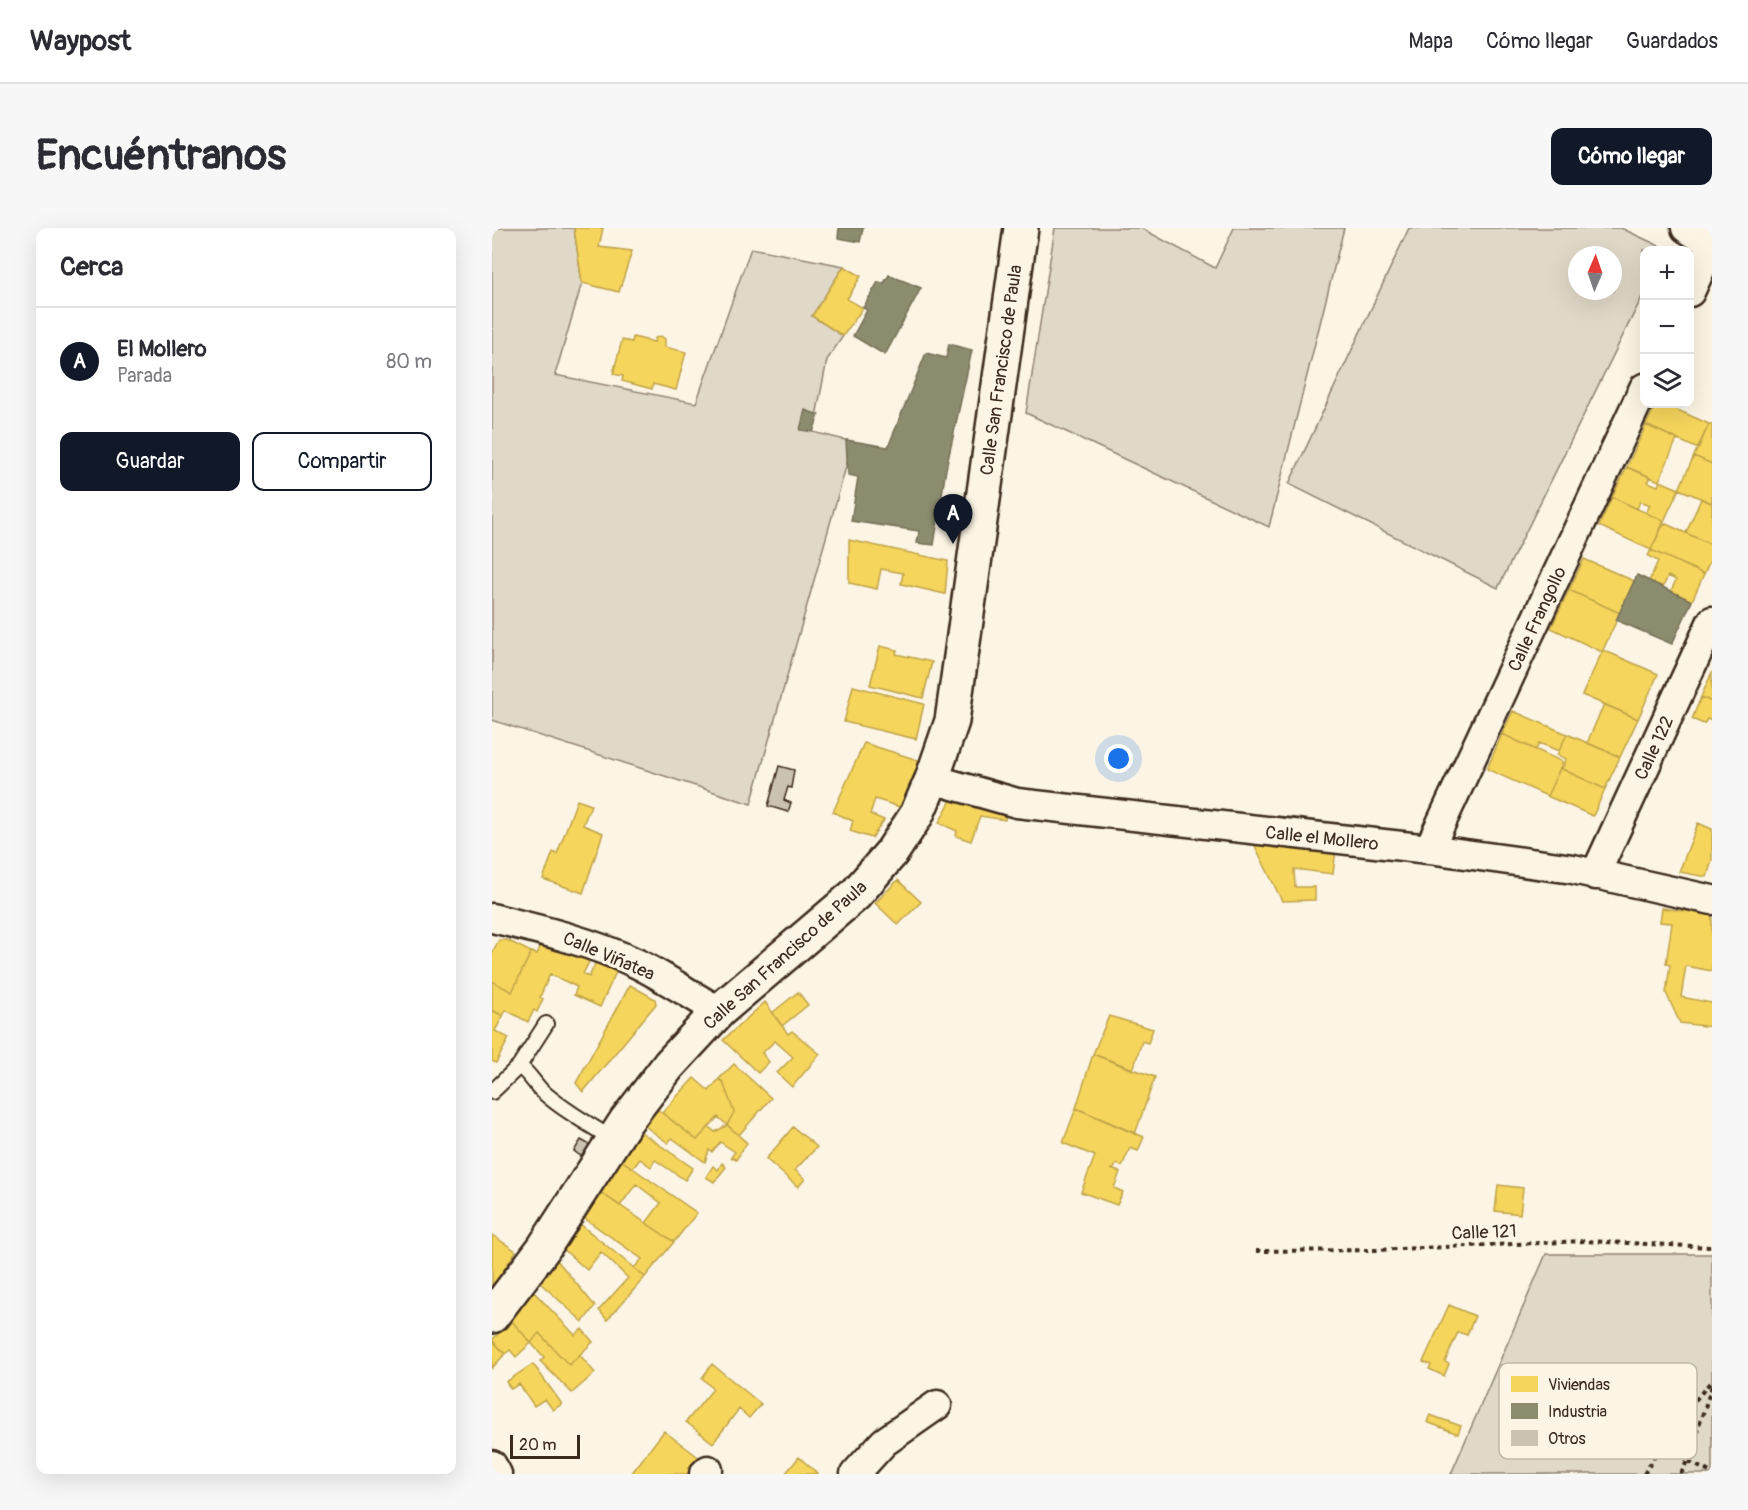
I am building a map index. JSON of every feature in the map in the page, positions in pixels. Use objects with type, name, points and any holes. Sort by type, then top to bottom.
[{"type":"main road","name":"Calle San Francisco de Paula","points":[[494,1311],[543,1250],[626,1121],[669,1065],[719,1011],[855,895],[892,852],[917,814],[952,721],[1021,228]]},
{"type":"street","points":[[1686,228],[1712,244],[1694,282]]},
{"type":"street","name":"Calle Frangollo","points":[[1429,849],[1640,397]]},
{"type":"street","name":"Calle 122","points":[[1595,875],[1712,621]]},
{"type":"street","name":"Calle el Mollero","points":[[932,779],[1017,804],[1429,849],[1573,870],[1712,900]]},
{"type":"street","name":"Calle Viñatea","points":[[492,918],[597,947],[639,965],[719,1011]]},
{"type":"street","points":[[855,1474],[884,1442],[937,1405]]},
{"type":"street","points":[[492,1465],[497,1474]]},
{"type":"lane","points":[[492,1092],[519,1066],[546,1024]]},
{"type":"lane","points":[[519,1066],[543,1091],[574,1115],[614,1140]]},
{"type":"path","name":"Calle 121","points":[[1256,1251],[1375,1250],[1585,1241],[1712,1247]]},
{"type":"path","points":[[1697,1398],[1712,1380]]},
{"type":"path","points":[[1697,1431],[1712,1386]]},
{"type":"path","points":[[1644,1474],[1653,1459]]},
{"type":"path","points":[[1681,1474],[1687,1461],[1712,1473]]},
{"type":"shaded area","points":[[492,228],[574,228],[582,283],[555,375],[696,403],[751,248],[844,266],[812,316],[843,336],[827,360],[813,432],[853,442],[751,804],[492,720]]},
{"type":"shaded area","points":[[1055,228],[1141,228],[1215,268],[1234,228],[1344,228],[1269,527],[1026,413]]},
{"type":"shaded area","points":[[1409,228],[1621,228],[1660,246],[1640,246],[1640,301],[1498,588],[1289,484]]},
{"type":"shaded area","points":[[1546,1254],[1712,1254],[1712,1474],[1451,1474]]},
{"type":"building: Viviendas","points":[[574,228],[603,228],[599,247],[632,251],[619,292],[582,283]]},
{"type":"building: Viviendas","points":[[844,266],[861,276],[847,299],[863,308],[843,336],[812,316]]},
{"type":"building: Viviendas","points":[[661,336],[665,339],[665,347],[686,352],[676,390],[653,384],[652,389],[622,381],[623,376],[613,374],[622,340],[632,342],[633,337],[654,342],[655,338]]},
{"type":"building: Viviendas","points":[[1654,408],[1673,408],[1709,424],[1698,449],[1646,425]]},
{"type":"building: Viviendas","points":[[1709,424],[1712,425],[1712,464],[1694,456]]},
{"type":"building: Viviendas","points":[[1646,425],[1677,439],[1659,481],[1627,467]]},
{"type":"building: Viviendas","points":[[1694,456],[1712,464],[1712,503],[1679,489]]},
{"type":"building: Viviendas","points":[[1627,467],[1651,477],[1648,482],[1658,486],[1660,481],[1679,489],[1664,521],[1646,513],[1650,505],[1640,501],[1637,509],[1612,497]]},
{"type":"building: Viviendas","points":[[1612,497],[1664,521],[1651,550],[1599,526]]},
{"type":"building: Viviendas","points":[[1701,499],[1712,503],[1712,545],[1686,533]]},
{"type":"building: Viviendas","points":[[1664,523],[1712,545],[1712,556],[1704,574],[1651,550]]},
{"type":"building: Viviendas","points":[[849,540],[948,561],[945,594],[901,584],[903,573],[881,569],[877,589],[849,583]]},
{"type":"building: Viviendas","points":[[1651,550],[1704,574],[1692,601],[1671,591],[1676,580],[1668,576],[1663,587],[1649,581],[1658,561],[1648,556]]},
{"type":"building: Viviendas","points":[[1584,559],[1634,581],[1620,613],[1569,590]]},
{"type":"building: Viviendas","points":[[1569,590],[1620,613],[1602,652],[1551,628]]},
{"type":"building: Viviendas","points":[[880,646],[897,650],[896,654],[932,662],[923,698],[870,685]]},
{"type":"building: Viviendas","points":[[1603,650],[1658,674],[1638,719],[1582,695]]},
{"type":"building: Viviendas","points":[[1712,672],[1712,702],[1701,697]]},
{"type":"building: Viviendas","points":[[853,686],[924,704],[916,739],[844,722]]},
{"type":"building: Viviendas","points":[[1701,697],[1712,702],[1712,721],[1707,719],[1704,724],[1692,719]]},
{"type":"building: Viviendas","points":[[1604,704],[1638,719],[1620,757],[1587,743]]},
{"type":"building: Viviendas","points":[[1513,711],[1567,734],[1559,751],[1539,743],[1536,750],[1502,734]]},
{"type":"building: Viviendas","points":[[1502,734],[1563,762],[1547,796],[1487,769]]},
{"type":"building: Viviendas","points":[[1567,734],[1620,757],[1605,789],[1562,769],[1566,759],[1557,755]]},
{"type":"building: Viviendas","points":[[864,743],[921,761],[918,776],[903,808],[875,799],[870,814],[884,820],[872,838],[850,831],[853,821],[833,812]]},
{"type":"building: Viviendas","points":[[1560,768],[1605,789],[1593,816],[1547,796]]},
{"type":"building: Viviendas","points":[[952,798],[960,802],[962,798],[1006,806],[1005,820],[980,816],[971,841],[956,836],[957,831],[939,823]]},
{"type":"building: Viviendas","points":[[577,800],[591,805],[583,825],[603,833],[583,893],[543,879],[553,852],[557,854]]},
{"type":"building: Viviendas","points":[[1698,823],[1712,829],[1712,860],[1707,877],[1679,872]]},
{"type":"building: Viviendas","points":[[1252,840],[1336,849],[1333,874],[1294,869],[1295,887],[1315,887],[1315,900],[1282,901]]},
{"type":"building: Viviendas","points":[[898,880],[921,902],[898,925],[875,903]]},
{"type":"building: Viviendas","points":[[1662,908],[1712,915],[1712,971],[1686,966],[1681,997],[1712,1003],[1712,1027],[1680,1023],[1666,993],[1670,965],[1666,964],[1672,923],[1660,922]]},
{"type":"building: Viviendas","points":[[499,940],[507,940],[531,952],[512,992],[492,981],[492,953]]},
{"type":"building: Viviendas","points":[[541,945],[590,960],[583,974],[589,977],[596,962],[616,972],[600,1007],[574,995],[577,987],[550,974],[540,997],[543,999],[537,1012],[534,1010],[528,1022],[506,1010],[503,1016],[492,1010],[492,981],[512,992],[531,952],[537,954]]},
{"type":"building: Viviendas","points":[[630,985],[655,999],[656,1004],[583,1092],[576,1083]]},
{"type":"building: Viviendas","points":[[798,992],[808,1005],[782,1026],[772,1013]]},
{"type":"building: Viviendas","points":[[765,1002],[788,1034],[792,1031],[820,1054],[792,1087],[777,1073],[793,1057],[775,1041],[762,1053],[769,1062],[758,1073],[723,1040]]},
{"type":"building: Viviendas","points":[[492,1010],[503,1016],[495,1031],[509,1038],[496,1063],[492,1061]]},
{"type":"building: Viviendas","points":[[1109,1016],[1153,1029],[1148,1043],[1142,1041],[1133,1070],[1093,1054]]},
{"type":"building: Viviendas","points":[[1093,1054],[1155,1077],[1135,1134],[1076,1108]]},
{"type":"building: Viviendas","points":[[734,1064],[771,1098],[739,1135],[727,1125],[734,1112],[723,1082],[719,1079]]},
{"type":"building: Viviendas","points":[[694,1078],[709,1091],[719,1079],[723,1082],[734,1112],[727,1125],[718,1117],[697,1140],[662,1113]]},
{"type":"building: Viviendas","points":[[656,1108],[697,1140],[709,1127],[715,1132],[727,1125],[747,1143],[736,1160],[731,1157],[735,1152],[720,1142],[712,1152],[709,1150],[705,1162],[672,1138],[668,1143],[645,1126]]},
{"type":"building: Viviendas","points":[[1076,1108],[1144,1137],[1138,1151],[1130,1148],[1122,1166],[1116,1164],[1114,1169],[1111,1169],[1120,1172],[1114,1188],[1123,1192],[1117,1205],[1081,1192],[1095,1156],[1063,1143]]},
{"type":"building: Viviendas","points":[[793,1127],[817,1147],[795,1170],[805,1179],[798,1187],[766,1159]]},
{"type":"building: Viviendas","points":[[641,1132],[693,1168],[685,1180],[655,1160],[651,1167],[640,1159],[633,1168],[621,1160]]},
{"type":"building: Viviendas","points":[[621,1160],[697,1213],[674,1242],[646,1223],[661,1203],[636,1184],[620,1206],[600,1192]]},
{"type":"building: Viviendas","points":[[722,1163],[726,1167],[714,1182],[706,1177],[713,1166],[718,1170]]},
{"type":"building: Viviendas","points":[[1498,1185],[1523,1188],[1520,1214],[1495,1211]]},
{"type":"building: Viviendas","points":[[600,1192],[674,1242],[645,1277],[634,1268],[642,1259],[584,1218]]},
{"type":"building: Viviendas","points":[[580,1224],[645,1277],[607,1320],[599,1310],[628,1278],[601,1252],[587,1270],[563,1249]]},
{"type":"building: Viviendas","points":[[492,1235],[516,1251],[492,1289]]},
{"type":"building: Viviendas","points":[[556,1259],[595,1306],[583,1322],[539,1282]]},
{"type":"building: Viviendas","points":[[533,1291],[575,1335],[582,1329],[593,1342],[569,1365],[539,1333],[531,1343],[511,1320]]},
{"type":"building: Viviendas","points":[[1449,1305],[1475,1316],[1467,1335],[1458,1332],[1445,1362],[1449,1364],[1444,1376],[1429,1369],[1431,1365],[1423,1362]]},
{"type":"building: Viviendas","points":[[511,1320],[531,1343],[516,1357],[510,1350],[505,1354],[492,1340]]},
{"type":"building: Viviendas","points":[[539,1333],[569,1365],[580,1355],[595,1373],[572,1393],[540,1361],[544,1357],[531,1343]]},
{"type":"building: Viviendas","points":[[492,1340],[505,1354],[492,1368]]},
{"type":"building: Viviendas","points":[[533,1364],[562,1404],[553,1410],[545,1399],[534,1406],[519,1384],[511,1389],[506,1382]]},
{"type":"building: Viviendas","points":[[712,1364],[761,1404],[749,1418],[739,1409],[713,1443],[686,1422],[713,1389],[702,1378]]},
{"type":"building: Viviendas","points":[[1430,1415],[1461,1426],[1458,1434],[1427,1422]]},
{"type":"building: Viviendas","points":[[664,1431],[701,1459],[688,1474],[631,1474]]},
{"type":"building: Viviendas","points":[[799,1457],[818,1474],[785,1474]]},
{"type":"building: Industria","points":[[839,228],[863,228],[860,242],[838,238]]},
{"type":"building: Industria","points":[[889,275],[921,288],[885,355],[853,336],[867,310],[863,308],[878,282],[884,283]]},
{"type":"building: Industria","points":[[949,344],[972,350],[946,469],[934,545],[917,543],[919,531],[851,521],[858,477],[848,475],[846,440],[888,447],[926,353],[946,358]]},
{"type":"building: Industria","points":[[805,410],[819,415],[813,432],[800,430]]},
{"type":"building: Industria","points":[[1637,575],[1692,601],[1672,644],[1616,620]]},
{"type":"building: Otros","points":[[779,766],[794,770],[791,788],[788,787],[784,800],[791,803],[788,812],[768,806]]},
{"type":"building: Otros","points":[[581,1140],[590,1145],[582,1157],[574,1151]]},
{"type":"place","name":"El Mollero","points":[[953,544]]}]
